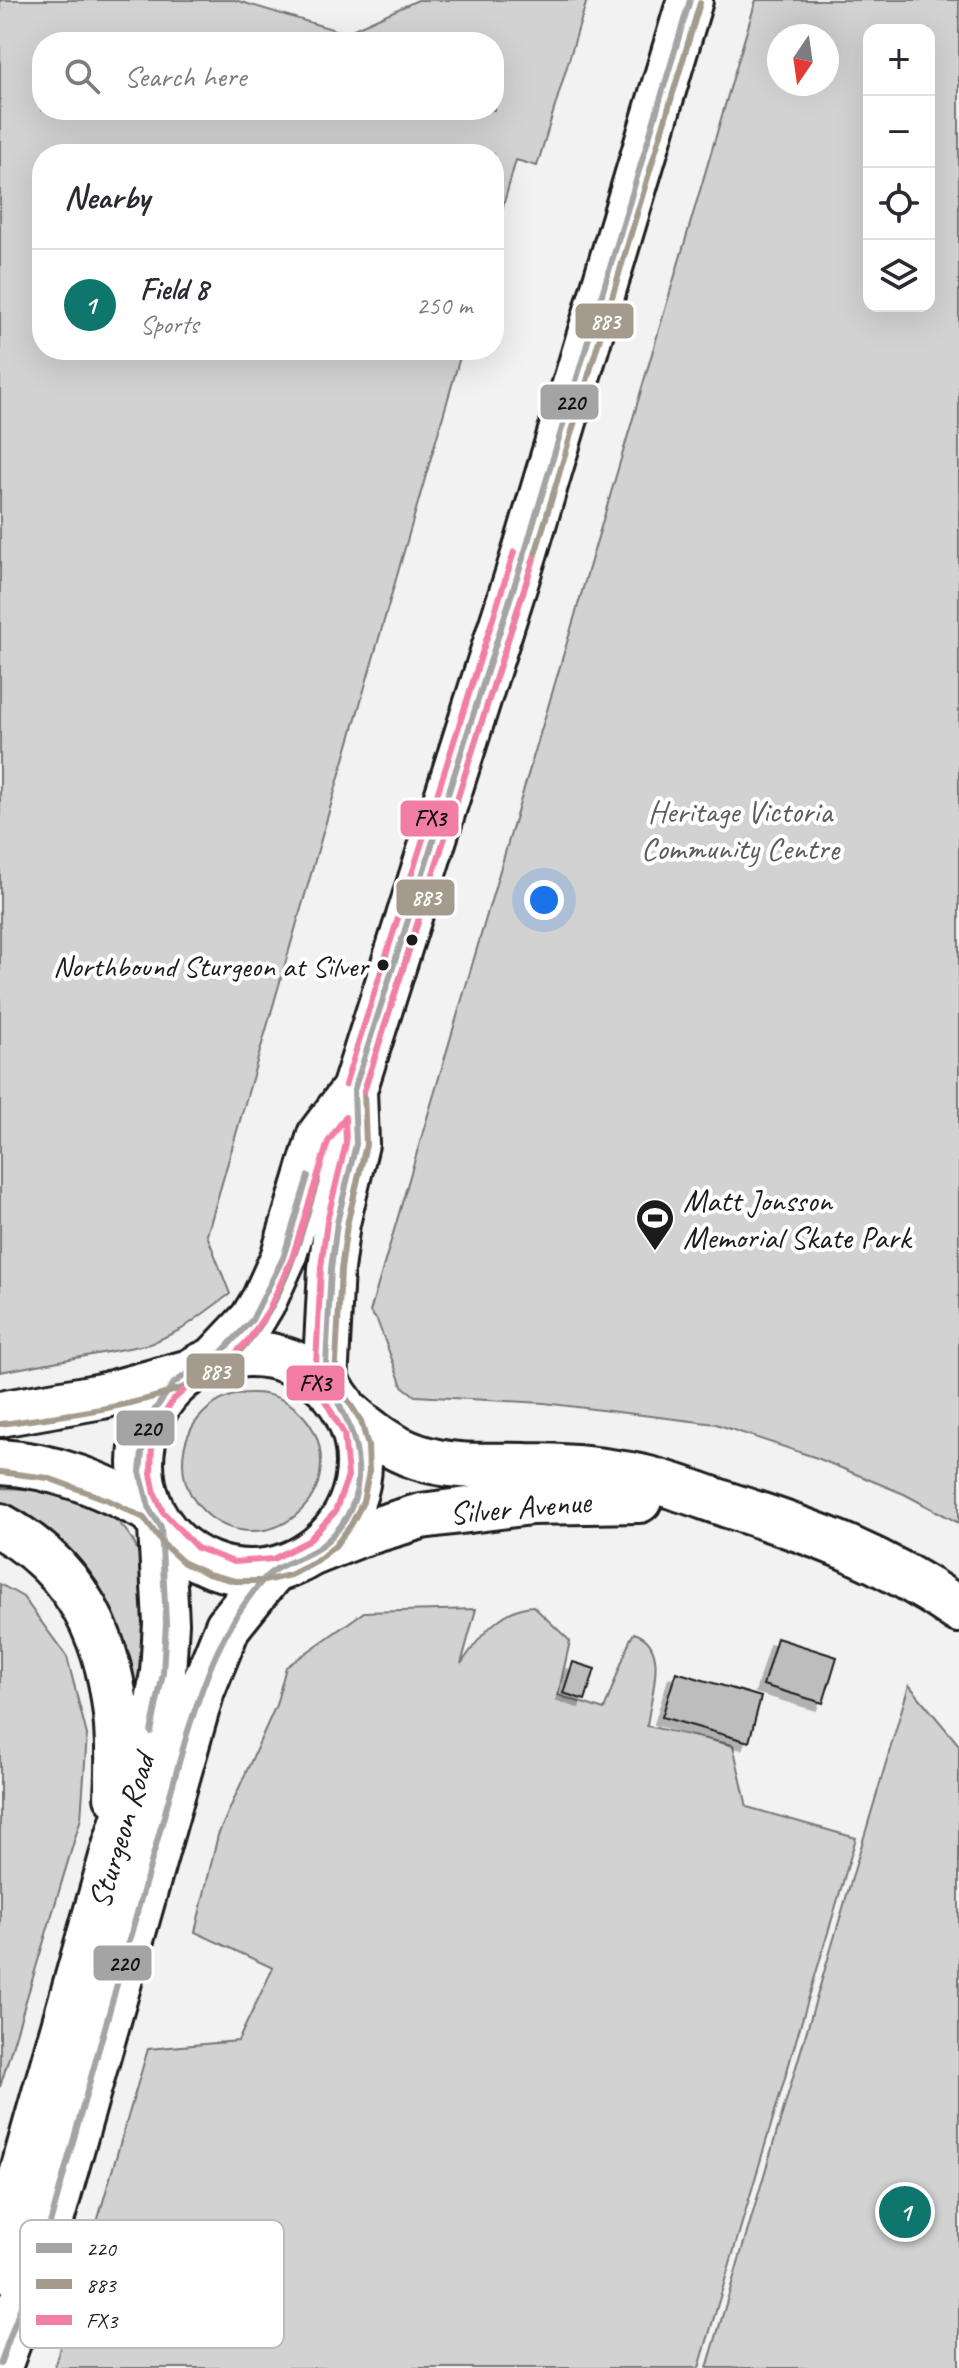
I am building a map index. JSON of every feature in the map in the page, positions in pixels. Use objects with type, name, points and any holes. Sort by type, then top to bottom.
[{"type":"main road","points":[[0,1414],[102,1396],[201,1366],[244,1354],[273,1356],[300,1367],[336,1398],[355,1431],[358,1451],[356,1491],[339,1527],[292,1562],[231,1571],[211,1565],[175,1543],[156,1518],[140,1472],[144,1433],[161,1398],[201,1366],[252,1320],[283,1258],[320,1135],[354,1090],[519,570],[690,0]]},
{"type":"main road","points":[[336,1398],[331,1269],[337,1223],[356,1144],[354,1090]]},
{"type":"main road","name":"Silver Avenue","points":[[336,1398],[373,1435],[419,1458],[451,1465],[559,1466],[631,1475],[828,1538],[880,1562],[959,1610]]},
{"type":"main road","points":[[0,1462],[24,1463],[75,1474],[156,1518]]},
{"type":"main road","name":"Silver Avenue","points":[[292,1562],[358,1535],[421,1516],[531,1502],[625,1499],[737,1507]]},
{"type":"main road","name":"Sturgeon Road","points":[[0,2269],[10,2218],[114,1850],[155,1720],[163,1673],[166,1623],[156,1518]]},
{"type":"main road","points":[[0,1526],[52,1564],[72,1585],[91,1616],[108,1666],[120,1755],[114,1850]]},
{"type":"main road","name":"Sturgeon Road","points":[[51,2220],[202,1690],[228,1626],[292,1562]]},
{"type":"main road","name":"Sturgeon Road","points":[[0,2364],[20,2309]]},
{"type":"green space","points":[[0,0],[235,0],[342,32],[32,32],[32,120],[504,120],[504,32],[347,32],[418,0],[587,0],[537,166],[516,160],[504,203],[504,144],[32,144],[32,360],[459,360],[207,1235],[230,1294],[182,1329],[150,1344],[0,1372]]},
{"type":"green space","name":"Heritage Victoria Community Centre","points":[[756,0],[959,0],[959,1523],[904,1494],[817,1458],[716,1424],[544,1403],[415,1396],[402,1386],[377,1320],[370,1312]]},
{"type":"green space","points":[[252,1393],[278,1399],[301,1413],[315,1436],[321,1462],[315,1488],[301,1511],[278,1525],[252,1531],[226,1525],[203,1511],[189,1488],[183,1462],[189,1436],[203,1413],[226,1399]]},
{"type":"green space","points":[[0,1488],[66,1496],[107,1513],[123,1527],[135,1545],[144,1581],[142,1684],[134,1684],[122,1634],[91,1578],[52,1538],[0,1503]]},
{"type":"green space","points":[[0,1584],[23,1597],[67,1657],[87,1735],[81,1818],[0,2087]]},
{"type":"green space","points":[[533,1606],[570,1641],[558,1695],[604,1710],[634,1633],[645,1639],[652,1648],[655,1660],[656,1673],[647,1726],[733,1745],[747,1807],[856,1838],[699,2368],[54,2368],[60,2348],[284,2348],[284,2220],[98,2220],[148,2049],[238,2041],[273,1968],[195,1932],[218,1835],[276,1705],[286,1667],[364,1612],[476,1609],[461,1664],[491,1626],[521,1608]]},
{"type":"green space","points":[[909,1685],[959,1745],[959,2368],[707,2368]]},
{"type":"building","points":[[777,1638],[837,1657],[823,1703],[763,1685]]},
{"type":"building","points":[[573,1662],[595,1669],[585,1700],[563,1693]]},
{"type":"building","points":[[676,1672],[761,1697],[749,1742],[662,1717]]},
{"type":"transit line","name":"220","points":[[51,2220],[187,1734],[208,1673],[226,1634],[248,1598],[275,1570],[320,1547],[338,1529],[350,1510],[357,1489],[355,1445],[338,1403],[325,1383],[331,1269],[337,1223],[356,1144],[354,1090],[524,555],[690,0]]},
{"type":"transit line","name":"883","points":[[0,1472],[48,1478],[108,1500],[144,1518],[163,1544],[184,1563],[235,1581],[264,1581],[290,1575],[314,1563],[335,1546],[363,1502],[369,1472],[368,1446],[361,1421],[335,1380],[341,1270],[347,1225],[366,1145],[364,1091],[534,558],[700,3]]},
{"type":"transit line","name":"FX3","points":[[345,1085],[514,552]]},
{"type":"transit line","name":"FX3","points":[[364,1091],[534,558]]},
{"type":"transit line","name":"FX3","points":[[345,1117],[346,1143],[327,1221],[321,1268],[315,1383],[344,1434],[348,1476],[335,1512],[308,1541],[273,1559],[234,1562],[197,1548],[163,1512],[151,1474],[152,1443],[158,1424],[173,1400],[194,1381],[228,1361],[250,1338],[268,1311],[292,1258],[328,1142],[345,1117]]},
{"type":"transit line","name":"220","points":[[151,1732],[163,1673],[166,1623],[161,1527],[150,1510],[140,1472],[144,1433],[151,1415],[174,1383],[215,1359],[252,1320],[283,1258],[308,1176]]},
{"type":"transit line","name":"883","points":[[1,1424],[87,1412],[150,1398],[205,1378],[226,1364],[250,1339],[275,1300],[296,1249],[318,1179]]},
{"type":"transit line","name":"220","points":[[0,2364],[20,2309]]},
{"type":"place","name":"Northbound Sturgeon at Silver","points":[[383,965]]},
{"type":"place","name":"Matt Jonsson Memorial Skate Park","points":[[655,1252]]},
{"type":"place","name":"Field 8","points":[[905,2212]]}]
